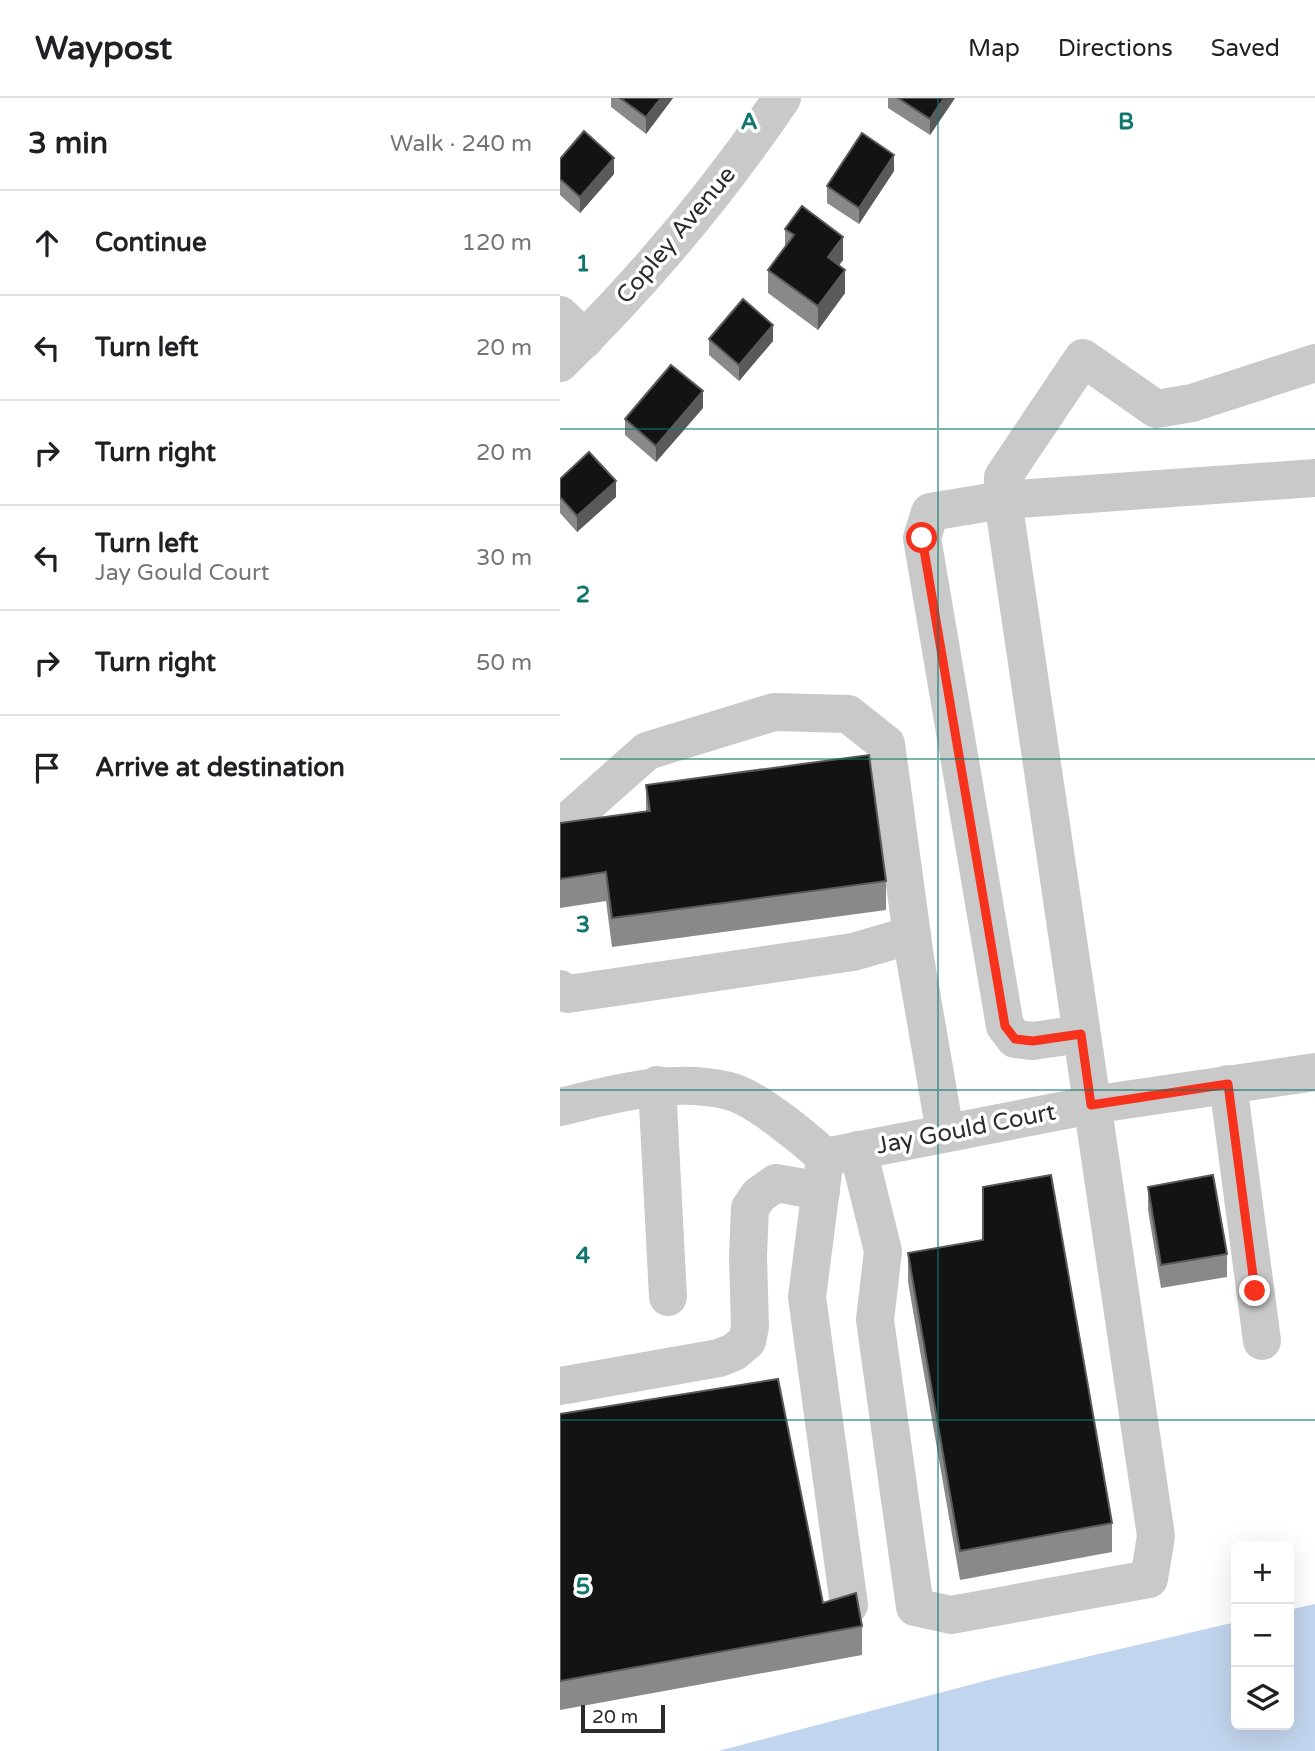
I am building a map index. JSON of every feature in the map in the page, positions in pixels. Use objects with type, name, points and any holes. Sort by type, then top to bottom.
[{"type":"street","name":"Copley Avenue","points":[[568,339],[699,212],[782,98]]},
{"type":"street","points":[[560,1107],[657,1085],[730,1090],[789,1125],[835,1166],[883,1251],[875,1320],[915,1607],[951,1615],[1149,1579],[1156,1536],[1003,500],[1003,477],[1083,358],[1156,409],[1192,403],[1315,363]]},
{"type":"street","points":[[1081,1034],[1033,1041],[1015,1039],[1005,1026],[922,538],[930,512],[1003,500],[1315,478]]},
{"type":"street","points":[[560,828],[647,751],[774,712],[848,714],[886,744],[912,935],[945,1132]]},
{"type":"street","points":[[560,989],[569,994],[853,952],[912,935]]},
{"type":"street","name":"Jay Gould Court","points":[[835,1166],[945,1132],[1091,1105],[1315,1072]]},
{"type":"street","points":[[1228,1084],[1262,1340]]},
{"type":"street","points":[[657,1085],[668,1297]]},
{"type":"street","points":[[560,1386],[719,1358],[734,1352],[747,1341],[750,1327],[750,1208],[760,1195],[776,1183],[835,1166]]},
{"type":"street","points":[[835,1166],[807,1297],[849,1605]]},
{"type":"water","points":[[1315,1604],[1315,1751],[718,1751],[996,1678],[1231,1623],[1231,1730],[1294,1730],[1294,1609]]},
{"type":"building","points":[[620,98],[661,98],[646,117]]},
{"type":"building","points":[[898,98],[944,98],[930,119]]},
{"type":"building","points":[[584,131],[614,158],[580,197],[560,179],[560,159]]},
{"type":"building","points":[[862,133],[894,155],[859,208],[827,186]]},
{"type":"building","points":[[802,206],[843,237],[828,257],[845,270],[818,306],[768,270],[794,235],[785,229]]},
{"type":"building","points":[[743,299],[773,325],[739,365],[709,339]]},
{"type":"building","points":[[671,365],[703,391],[656,446],[625,419]]},
{"type":"building","points":[[589,452],[616,481],[577,516],[560,497],[560,479]]},
{"type":"building","points":[[869,755],[886,881],[612,918],[606,872],[560,879],[560,823],[650,811],[646,785]]},
{"type":"building","points":[[1051,1175],[1112,1523],[960,1551],[908,1253],[983,1240],[983,1187]]},
{"type":"building","points":[[1213,1175],[1227,1254],[1161,1265],[1148,1187]]},
{"type":"building","points":[[778,1379],[823,1603],[856,1593],[862,1626],[560,1681],[560,1414]]},
{"type":"route","points":[[922,538],[1005,1026],[1015,1039],[1033,1041],[1081,1034],[1091,1105],[1228,1084],[1255,1291]]}]
